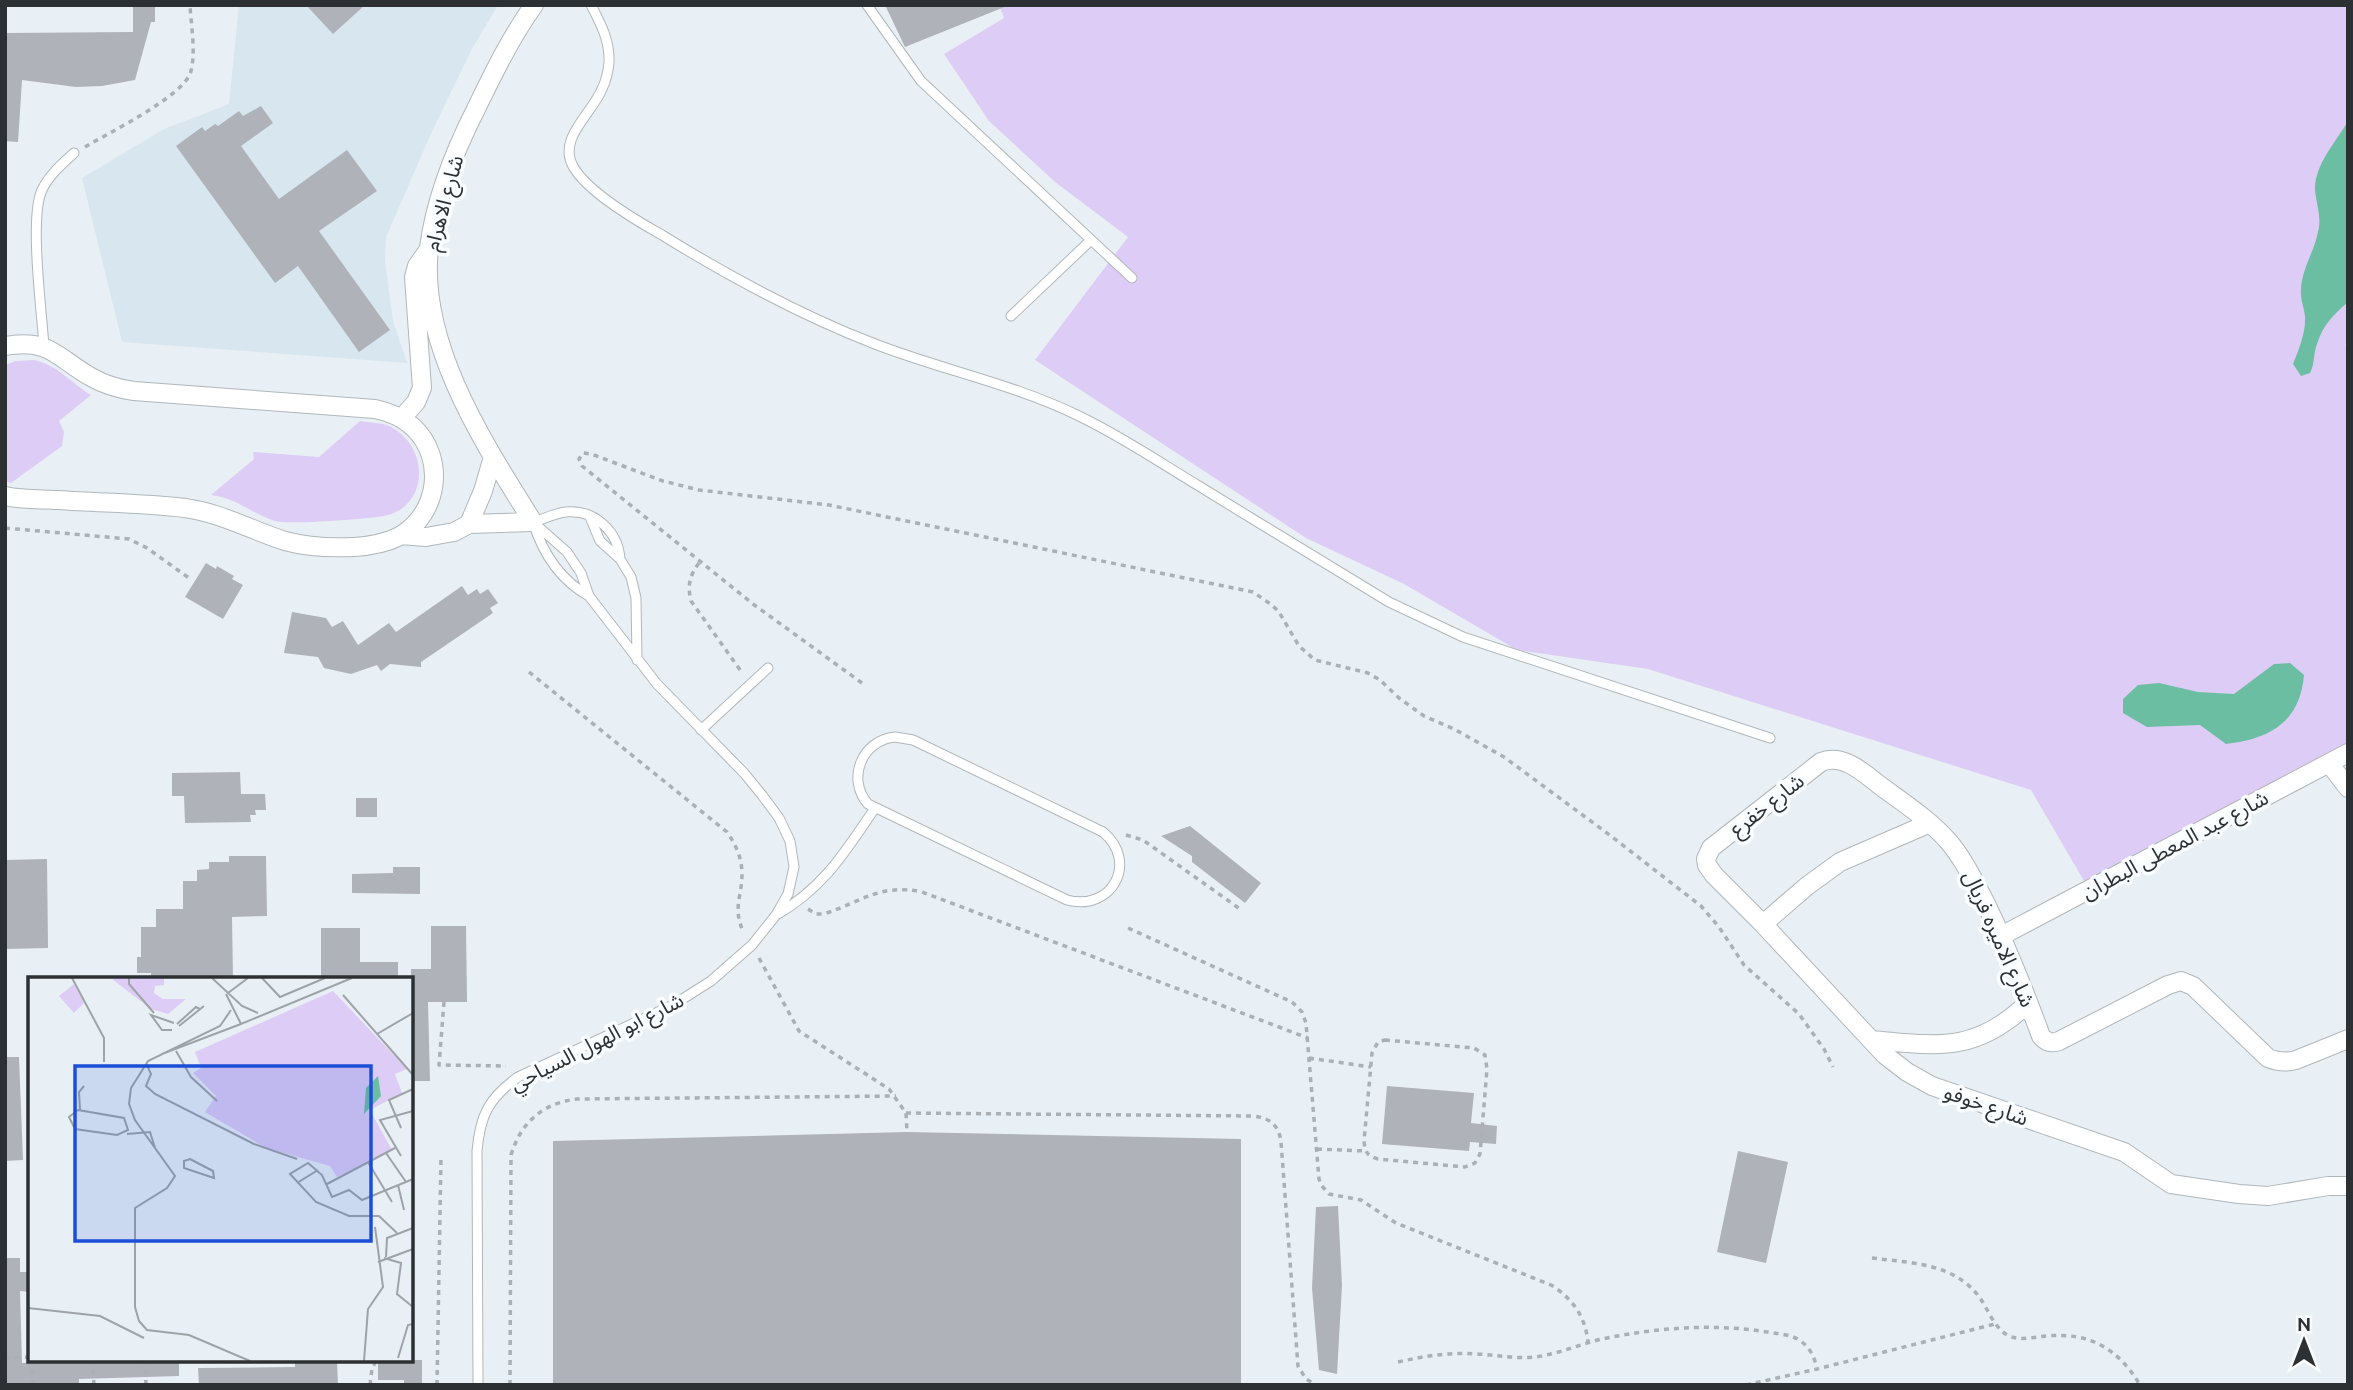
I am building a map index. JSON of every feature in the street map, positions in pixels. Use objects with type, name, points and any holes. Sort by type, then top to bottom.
[{"type":"street","name":"شارع الاهرام","points":[[533,522],[493,457],[453,377],[440,343],[431,296],[429,249],[441,198],[468,123],[508,45],[534,5]]},
{"type":"street","points":[[402,418],[416,402],[422,388],[414,277],[417,266],[429,249]]},
{"type":"street","points":[[5,346],[29,344],[44,347],[56,352],[92,377],[119,388],[376,409],[402,418],[421,435],[432,458],[434,483],[427,507],[420,518],[401,535],[377,544],[355,547],[310,546],[289,542],[227,517],[195,510],[5,496]]},
{"type":"street","points":[[469,524],[493,457]]},
{"type":"street","points":[[401,535],[438,536],[469,524],[533,522]]},
{"type":"street","name":"شارع عبد المعطى البطران","points":[[2001,936],[2348,753]]},
{"type":"street","name":"شارع الاميره فريال","points":[[1835,759],[1859,768],[1930,823],[1964,861],[2001,936],[2041,1036],[2050,1042],[2059,1041],[2168,985],[2181,981],[2193,985],[2268,1058],[2275,1061],[2289,1062],[2348,1039]]},
{"type":"street","name":"شارع خفرع","points":[[1706,859],[1711,848],[1814,768],[1827,760],[1835,759]]},
{"type":"street","points":[[2329,763],[2348,788]]},
{"type":"street","points":[[1763,924],[1840,862],[1930,823]]},
{"type":"street","name":"شارع خوفو","points":[[1706,859],[1714,875],[1895,1064],[1931,1086],[2124,1152],[2171,1184],[2268,1196],[2328,1186],[2348,1186]]},
{"type":"street","points":[[1872,1040],[1929,1045],[1961,1042],[1991,1032],[2028,1003]]},
{"type":"lane","points":[[591,5],[606,35],[609,64],[602,92],[574,132],[569,156],[582,178],[639,222],[743,284],[830,326],[920,360],[1052,404],[1103,428],[1389,602],[1425,621],[1502,651],[1770,738]]},
{"type":"lane","points":[[867,5],[921,81],[1132,278]]},
{"type":"lane","points":[[44,347],[38,201],[48,180],[74,153]]},
{"type":"lane","points":[[1011,316],[1091,240]]},
{"type":"lane","points":[[533,522],[566,512],[578,512],[606,526],[617,541],[620,558]]},
{"type":"lane","points":[[590,517],[600,541],[620,558],[631,577],[636,598],[637,660]]},
{"type":"lane","name":"شارع ابو الهول السياحي","points":[[533,522],[544,551],[560,574],[589,596]]},
{"type":"lane","name":"شارع ابو الهول السياحي","points":[[478,1385],[477,1151],[479,1129],[486,1108],[500,1090],[518,1077],[673,1005],[711,981],[752,946],[776,915],[788,894],[794,867],[790,841],[779,818],[762,794],[637,660],[589,596],[581,573],[567,552],[533,522]]},
{"type":"lane","points":[[701,730],[768,668]]},
{"type":"lane","points":[[886,738],[913,740],[1103,832],[1119,850],[1121,862],[1118,875],[1110,891],[1101,898],[1078,903],[875,808],[859,790],[858,771],[868,750],[876,743],[886,738]]},
{"type":"lane","points":[[776,915],[816,887],[875,808]]},
{"type":"path","points":[[74,153],[170,96],[188,81],[192,60],[190,5]]},
{"type":"path","points":[[862,683],[699,563],[582,466],[580,463],[583,453],[663,481],[699,490],[864,511],[1253,592],[1272,605],[1285,621],[1293,638],[1315,660],[1368,673],[1424,716],[1462,733],[1504,757],[1701,906],[1719,927],[1744,965],[1799,1014],[1824,1049],[1833,1067]]},
{"type":"path","points":[[5,528],[129,539],[147,548],[189,578]]},
{"type":"path","points":[[699,563],[688,586],[691,601],[750,685]]},
{"type":"path","points":[[529,673],[727,832],[734,842],[741,864],[737,910],[739,920],[799,1031],[881,1083],[896,1096],[906,1113],[907,1132]]},
{"type":"path","points":[[1103,832],[1143,840],[1240,909]]},
{"type":"path","points":[[797,902],[816,914],[824,914],[882,890],[909,889],[922,892],[1308,1038]]},
{"type":"path","points":[[1128,928],[1292,1002],[1305,1018],[1319,1179],[1329,1194],[1361,1199],[1396,1223],[1551,1285],[1577,1309],[1588,1342]]},
{"type":"path","points":[[444,1002],[439,1065],[515,1067]]},
{"type":"path","points":[[1385,1040],[1474,1048],[1485,1055],[1488,1069],[1480,1154],[1475,1163],[1465,1167],[1378,1160],[1365,1151],[1371,1067],[1374,1046],[1378,1042],[1385,1040]]},
{"type":"path","points":[[1309,1058],[1371,1067]]},
{"type":"path","points":[[510,1385],[511,1155],[521,1130],[539,1111],[564,1100],[577,1099],[896,1096]]},
{"type":"path","points":[[906,1113],[1252,1116],[1269,1119],[1280,1133],[1298,1366],[1306,1379],[1316,1385]]},
{"type":"path","points":[[1317,1149],[1365,1151]]},
{"type":"path","points":[[437,1385],[441,1157]]},
{"type":"path","points":[[1872,1258],[1924,1265],[1949,1272],[1970,1287],[1995,1324],[2014,1338],[2062,1335],[2095,1341],[2123,1362],[2140,1385]]},
{"type":"path","points":[[1746,1385],[1995,1324]]},
{"type":"path","points":[[1398,1362],[1456,1354],[1536,1357],[1588,1342],[1683,1328],[1709,1327],[1760,1331],[1801,1341],[1812,1353],[1817,1369]]},
{"type":"path","points":[[5,1358],[28,1359]]},
{"type":"path","points":[[31,1362],[33,1385]]},
{"type":"path","points":[[92,1362],[94,1385]]},
{"type":"path","points":[[145,1362],[146,1385]]},
{"type":"path","points":[[370,1385],[372,1368],[376,1362]]},
{"type":"shaded area","points":[[239,5],[498,5],[472,49],[434,127],[386,237],[385,260],[393,321],[407,363],[122,342],[82,178],[164,129],[229,104]]},
{"type":"shaded area","points":[[999,5],[2348,5],[2348,342],[2345,344],[2348,347],[2348,750],[2084,881],[2031,790],[1648,669],[1517,650],[1404,584],[1306,538],[1035,360],[1128,237],[1055,182],[989,121],[944,54],[1004,18]]},
{"type":"shaded area","points":[[2348,121],[2348,302],[2325,326],[2319,337],[2310,373],[2301,376],[2293,364],[2304,328],[2302,282],[2319,226],[2316,180],[2322,162]]},
{"type":"shaded area","points":[[34,360],[57,370],[91,395],[59,421],[64,432],[62,446],[11,483],[5,481],[5,365]]},
{"type":"shaded area","points":[[360,421],[391,427],[412,447],[419,474],[417,487],[402,509],[388,515],[367,518],[282,522],[267,518],[229,499],[211,495],[254,459],[253,452],[319,457]]},
{"type":"shaded area","points":[[2290,663],[2304,675],[2296,705],[2280,725],[2256,738],[2226,744],[2200,725],[2147,727],[2123,713],[2123,699],[2138,685],[2159,683],[2198,692],[2234,694],[2274,664]]},
{"type":"building","points":[[155,5],[155,22],[151,22],[135,80],[76,87],[22,80],[18,142],[5,141],[5,33],[133,32],[133,6]]},
{"type":"building","points":[[306,5],[365,5],[333,34]]},
{"type":"building","points":[[885,5],[1007,5],[1007,6],[905,47]]},
{"type":"building","points":[[261,106],[273,123],[241,146],[279,199],[347,150],[377,191],[319,231],[390,330],[359,352],[298,266],[275,283],[176,146],[202,127],[205,131],[215,124],[218,126],[239,111],[243,116]]},
{"type":"building","points":[[206,563],[234,576],[232,579],[243,585],[223,619],[185,597]]},
{"type":"building","points":[[462,586],[468,595],[477,589],[480,594],[488,589],[498,603],[490,608],[493,613],[421,662],[421,667],[390,664],[381,671],[377,665],[351,674],[324,668],[318,657],[284,653],[292,612],[326,618],[332,627],[343,621],[358,645],[389,623],[396,632]]},
{"type":"building","points":[[240,772],[241,794],[265,794],[266,810],[255,810],[256,815],[250,815],[251,822],[185,823],[184,796],[172,796],[172,773]]},
{"type":"building","points":[[356,798],[377,798],[377,817],[356,817]]},
{"type":"building","points":[[1190,826],[1261,883],[1245,903],[1192,862],[1192,856],[1161,836]]},
{"type":"building","points":[[229,856],[266,856],[267,916],[232,917],[233,977],[151,977],[151,973],[137,973],[137,957],[141,957],[141,927],[156,927],[156,909],[183,909],[183,881],[197,881],[197,870],[209,869],[209,862],[229,862]]},
{"type":"building","points":[[47,859],[48,948],[5,949],[5,860]]},
{"type":"building","points":[[393,867],[420,867],[420,894],[352,893],[352,874],[393,873]]},
{"type":"building","points":[[431,926],[466,926],[467,1002],[428,1002],[430,1081],[413,1081],[411,969],[431,969]]},
{"type":"building","points":[[321,928],[360,928],[360,962],[398,962],[398,977],[321,977]]},
{"type":"building","points":[[5,1057],[19,1057],[23,1160],[5,1161]]},
{"type":"building","points":[[1387,1086],[1474,1093],[1471,1123],[1497,1126],[1496,1144],[1470,1142],[1469,1151],[1382,1144]]},
{"type":"building","points":[[907,1132],[1241,1139],[1241,1385],[553,1385],[553,1141]]},
{"type":"building","points":[[1738,1151],[1788,1162],[1766,1263],[1717,1252]]},
{"type":"building","points":[[1338,1206],[1342,1285],[1337,1374],[1319,1370],[1312,1288],[1316,1207]]},
{"type":"building","points":[[5,1258],[20,1258],[20,1272],[28,1272],[28,1292],[20,1291],[22,1363],[179,1362],[179,1376],[79,1379],[79,1385],[5,1385]]},
{"type":"building","points":[[422,1360],[422,1385],[404,1385],[404,1380],[378,1380],[378,1363]]},
{"type":"building","points":[[295,1362],[337,1362],[338,1385],[199,1385],[198,1368],[295,1367]]}]
